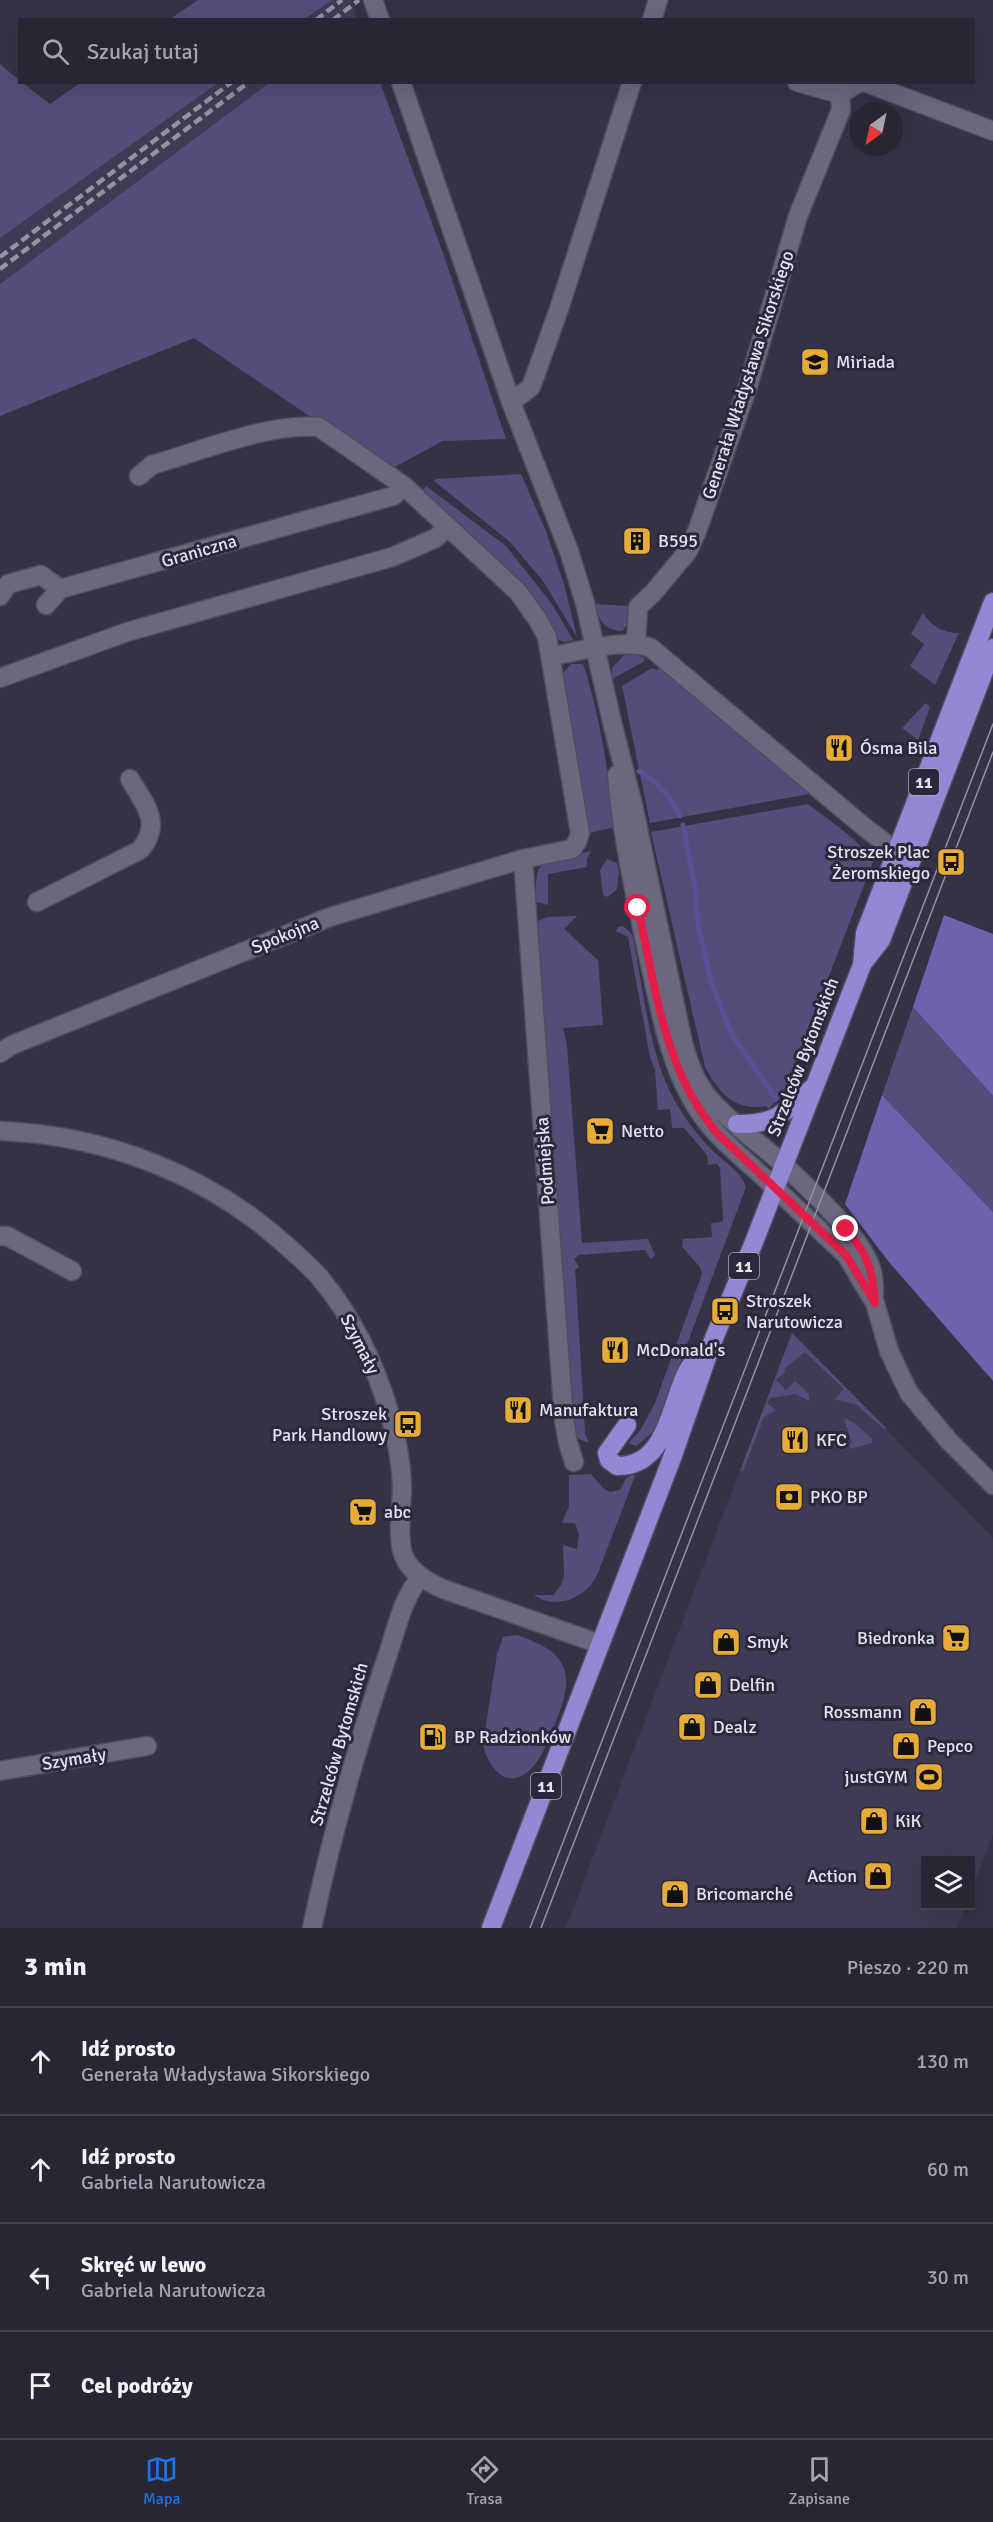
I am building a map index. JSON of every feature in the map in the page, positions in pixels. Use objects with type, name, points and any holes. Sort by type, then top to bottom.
[{"type":"highway","name":"Strzelców Bytomskich","points":[[784,1165],[862,965],[866,933],[993,602]]},
{"type":"highway","name":"Strzelców Bytomskich","points":[[862,965],[881,940],[993,648]]},
{"type":"highway","points":[[737,1124],[756,1124],[780,1116],[815,1085]]},
{"type":"highway","name":"11","points":[[491,1928],[672,1458],[712,1343],[784,1165]]},
{"type":"highway","points":[[627,1425],[607,1453],[609,1460],[618,1466],[634,1463],[656,1446],[663,1434],[688,1369],[712,1343]]},
{"type":"street","points":[[373,0],[379,18]]},
{"type":"street","points":[[653,18],[658,0]]},
{"type":"street","points":[[402,84],[511,402],[569,551],[585,603],[633,805],[683,1043],[691,1070],[702,1090],[784,1165],[856,1241],[872,1271],[875,1303],[889,1351],[909,1393],[949,1441],[993,1485]]},
{"type":"street","points":[[511,402],[531,387],[560,309],[631,84]]},
{"type":"street","points":[[804,84],[840,94],[858,84]]},
{"type":"street","points":[[867,84],[993,131]]},
{"type":"street","name":"Generała Władysława Sikorskiego","points":[[636,643],[638,607],[653,593],[688,551],[706,506],[748,386],[798,216],[840,110],[840,94]]},
{"type":"street","points":[[139,476],[152,465],[257,434],[291,426],[319,427],[404,486],[518,592],[548,637],[552,656],[636,643],[651,648],[663,655],[855,819],[897,852]]},
{"type":"street","name":"Graniczna","points":[[60,589],[393,496],[404,486]]},
{"type":"street","points":[[0,678],[127,632],[392,556],[436,538],[447,527]]},
{"type":"street","points":[[0,596],[8,584],[41,574],[60,589],[46,605]]},
{"type":"street","name":"Spokojna","points":[[0,1053],[12,1045],[330,917],[523,859],[572,849],[578,842],[580,833],[563,743],[552,656]]},
{"type":"street","points":[[612,722],[626,854],[658,1002],[676,1065],[687,1092],[701,1115],[718,1134],[846,1255],[875,1303]]},
{"type":"street","points":[[37,902],[140,850],[149,839],[153,827],[130,778]]},
{"type":"street","name":"Podmiejska","points":[[523,859],[564,1420],[574,1462]]},
{"type":"street","name":"Szymały","points":[[0,1131],[50,1135],[77,1140],[145,1159],[183,1175],[224,1197],[268,1229],[313,1270],[350,1320],[375,1370],[393,1424],[401,1468],[402,1554],[410,1567],[421,1577],[443,1589],[600,1644]]},
{"type":"street","points":[[0,1236],[8,1236],[72,1271]]},
{"type":"street","name":"Strzelców Bytomskich","points":[[312,1928],[329,1852],[375,1694],[406,1600],[421,1577]]},
{"type":"street","name":"Szymały","points":[[0,1771],[147,1746]]},
{"type":"shaded area","points":[[198,0],[332,0],[306,18],[171,18]]},
{"type":"shaded area","points":[[332,0],[352,0],[356,17],[355,18],[308,18]]},
{"type":"shaded area","points":[[0,64],[18,79],[18,84],[24,84],[50,104],[79,84],[217,84],[0,238]]},
{"type":"shaded area","points":[[217,84],[268,84],[0,284],[0,238]]},
{"type":"shaded area","points":[[268,84],[381,84],[443,253],[506,439],[443,441],[389,470],[194,338],[0,416],[0,284]]},
{"type":"shaded area","points":[[521,474],[545,529],[564,584],[577,637],[543,581],[510,542],[434,481],[436,479]]},
{"type":"shaded area","points":[[426,486],[506,546],[552,604],[573,640],[564,642],[555,638],[461,527],[423,491]]},
{"type":"shaded area","points":[[595,604],[628,606],[632,609],[630,622],[622,631],[611,629],[603,624]]},
{"type":"shaded area","points":[[923,613],[938,628],[959,633],[935,685],[910,666],[924,644],[911,634]]},
{"type":"shaded area","points":[[624,655],[645,658],[643,662],[612,679],[612,668]]},
{"type":"shaded area","points":[[571,664],[583,664],[589,684],[603,745],[616,827],[589,833],[562,679],[563,673]]},
{"type":"shaded area","points":[[661,666],[809,794],[650,823],[622,686],[652,668],[657,670]]},
{"type":"shaded area","points":[[926,703],[930,707],[918,740],[902,728]]},
{"type":"shaded area","points":[[808,804],[852,838],[873,862],[783,1095],[768,1109],[767,1106],[746,1106],[737,1103],[722,1092],[705,1067],[651,832]]},
{"type":"shaded area","points":[[591,851],[587,859],[587,867],[548,874],[548,905],[536,902],[537,877],[542,865],[554,859]]},
{"type":"shaded area","points":[[607,859],[617,863],[619,872],[617,889],[608,897],[603,895],[600,870]]},
{"type":"shaded area","points":[[944,915],[993,934],[993,1096],[913,1007]]},
{"type":"shaded area","points":[[577,916],[564,929],[598,960],[603,1025],[563,1028],[567,1046],[582,1243],[648,1239],[655,1255],[651,1259],[645,1250],[579,1255],[574,1259],[579,1267],[575,1270],[585,1433],[589,1443],[579,1439],[574,1432],[536,922],[547,917]]},
{"type":"shaded area","points":[[623,926],[632,934],[653,1042],[667,1084],[692,1128],[736,1171],[746,1187],[657,1424],[652,1433],[636,1446],[628,1443],[640,1431],[655,1403],[702,1274],[700,1267],[682,1247],[683,1239],[712,1237],[711,1223],[722,1222],[723,1219],[720,1168],[717,1164],[708,1165],[707,1155],[684,1128],[672,1128],[670,1109],[658,1110],[655,1070],[650,1057],[628,937],[616,931],[618,927]]},
{"type":"shaded area","points":[[913,1007],[993,1096],[993,1212],[882,1095]]},
{"type":"shaded area","points":[[882,1095],[993,1212],[993,1381],[888,1261],[845,1204]]},
{"type":"shaded area","points":[[792,1333],[993,1538],[993,1834],[975,1882],[975,1856],[921,1856],[921,1910],[964,1910],[957,1928],[566,1928]]},
{"type":"shaded area","points":[[792,1333],[886,1428],[884,1429],[857,1405],[835,1399],[844,1389],[805,1352],[784,1369],[786,1371],[776,1380],[786,1390],[795,1381],[809,1394],[809,1401],[796,1394],[770,1398],[767,1403],[776,1410],[764,1417],[743,1471],[740,1471]]},
{"type":"shaded area","points":[[844,1418],[855,1423],[872,1439],[872,1443],[850,1449],[849,1444],[852,1443]]},
{"type":"shaded area","points":[[591,1474],[603,1488],[610,1492],[620,1490],[626,1478],[635,1476],[593,1581],[587,1589],[571,1599],[552,1602],[543,1600],[534,1595],[553,1595],[561,1585],[564,1575],[563,1545],[577,1549],[579,1534],[575,1523],[562,1523],[569,1506],[569,1475]]},
{"type":"shaded area","points":[[515,1635],[531,1640],[553,1653],[561,1662],[566,1682],[562,1705],[541,1755],[529,1771],[515,1778],[508,1778],[491,1765],[483,1744],[497,1654],[503,1637]]},
{"type":"waterway","points":[[639,771],[663,790],[680,816]]},
{"type":"waterway","points":[[683,825],[694,881],[698,925],[711,981],[731,1033],[776,1099]]},
{"type":"tram line","points":[[530,1928],[993,724]]},
{"type":"tram line","points":[[541,1928],[993,752]]},
{"type":"railway","points":[[319,18],[342,0]]},
{"type":"railway","points":[[336,18],[359,0]]},
{"type":"railway","points":[[0,257],[229,84]]},
{"type":"railway","points":[[0,269],[246,84]]},
{"type":"place","name":"Miriada","points":[[815,362]]},
{"type":"place","name":"B595","points":[[637,541]]},
{"type":"place","name":"Ósma Bila","points":[[839,748]]},
{"type":"place","name":"Stroszek Plac Żeromskiego","points":[[951,862]]},
{"type":"place","name":"Netto","points":[[600,1131]]},
{"type":"place","name":"Stroszek Narutowicza","points":[[725,1311]]},
{"type":"place","name":"McDonald's","points":[[615,1350]]},
{"type":"place","name":"Manufaktura","points":[[518,1410]]},
{"type":"place","name":"Stroszek Park Handlowy","points":[[408,1424]]},
{"type":"place","name":"KFC","points":[[795,1440]]},
{"type":"place","name":"PKO BP","points":[[789,1497]]},
{"type":"place","name":"abc","points":[[363,1512]]},
{"type":"place","name":"Biedronka","points":[[956,1638]]},
{"type":"place","name":"Smyk","points":[[726,1642]]},
{"type":"place","name":"Delfin","points":[[708,1685]]},
{"type":"place","name":"Rossmann","points":[[923,1712]]},
{"type":"place","name":"Dealz","points":[[692,1727]]},
{"type":"place","name":"BP Radzionków","points":[[433,1737]]},
{"type":"place","name":"Pepco","points":[[906,1746]]},
{"type":"place","name":"justGYM","points":[[929,1777]]},
{"type":"place","name":"KiK","points":[[874,1821]]},
{"type":"place","name":"Action","points":[[878,1876]]},
{"type":"place","name":"Bricomarché","points":[[675,1894]]},
{"type":"route","points":[[638,908],[658,1002],[676,1065],[687,1092],[701,1115],[718,1134],[846,1255],[875,1303],[872,1271],[856,1241],[846,1229]]}]
